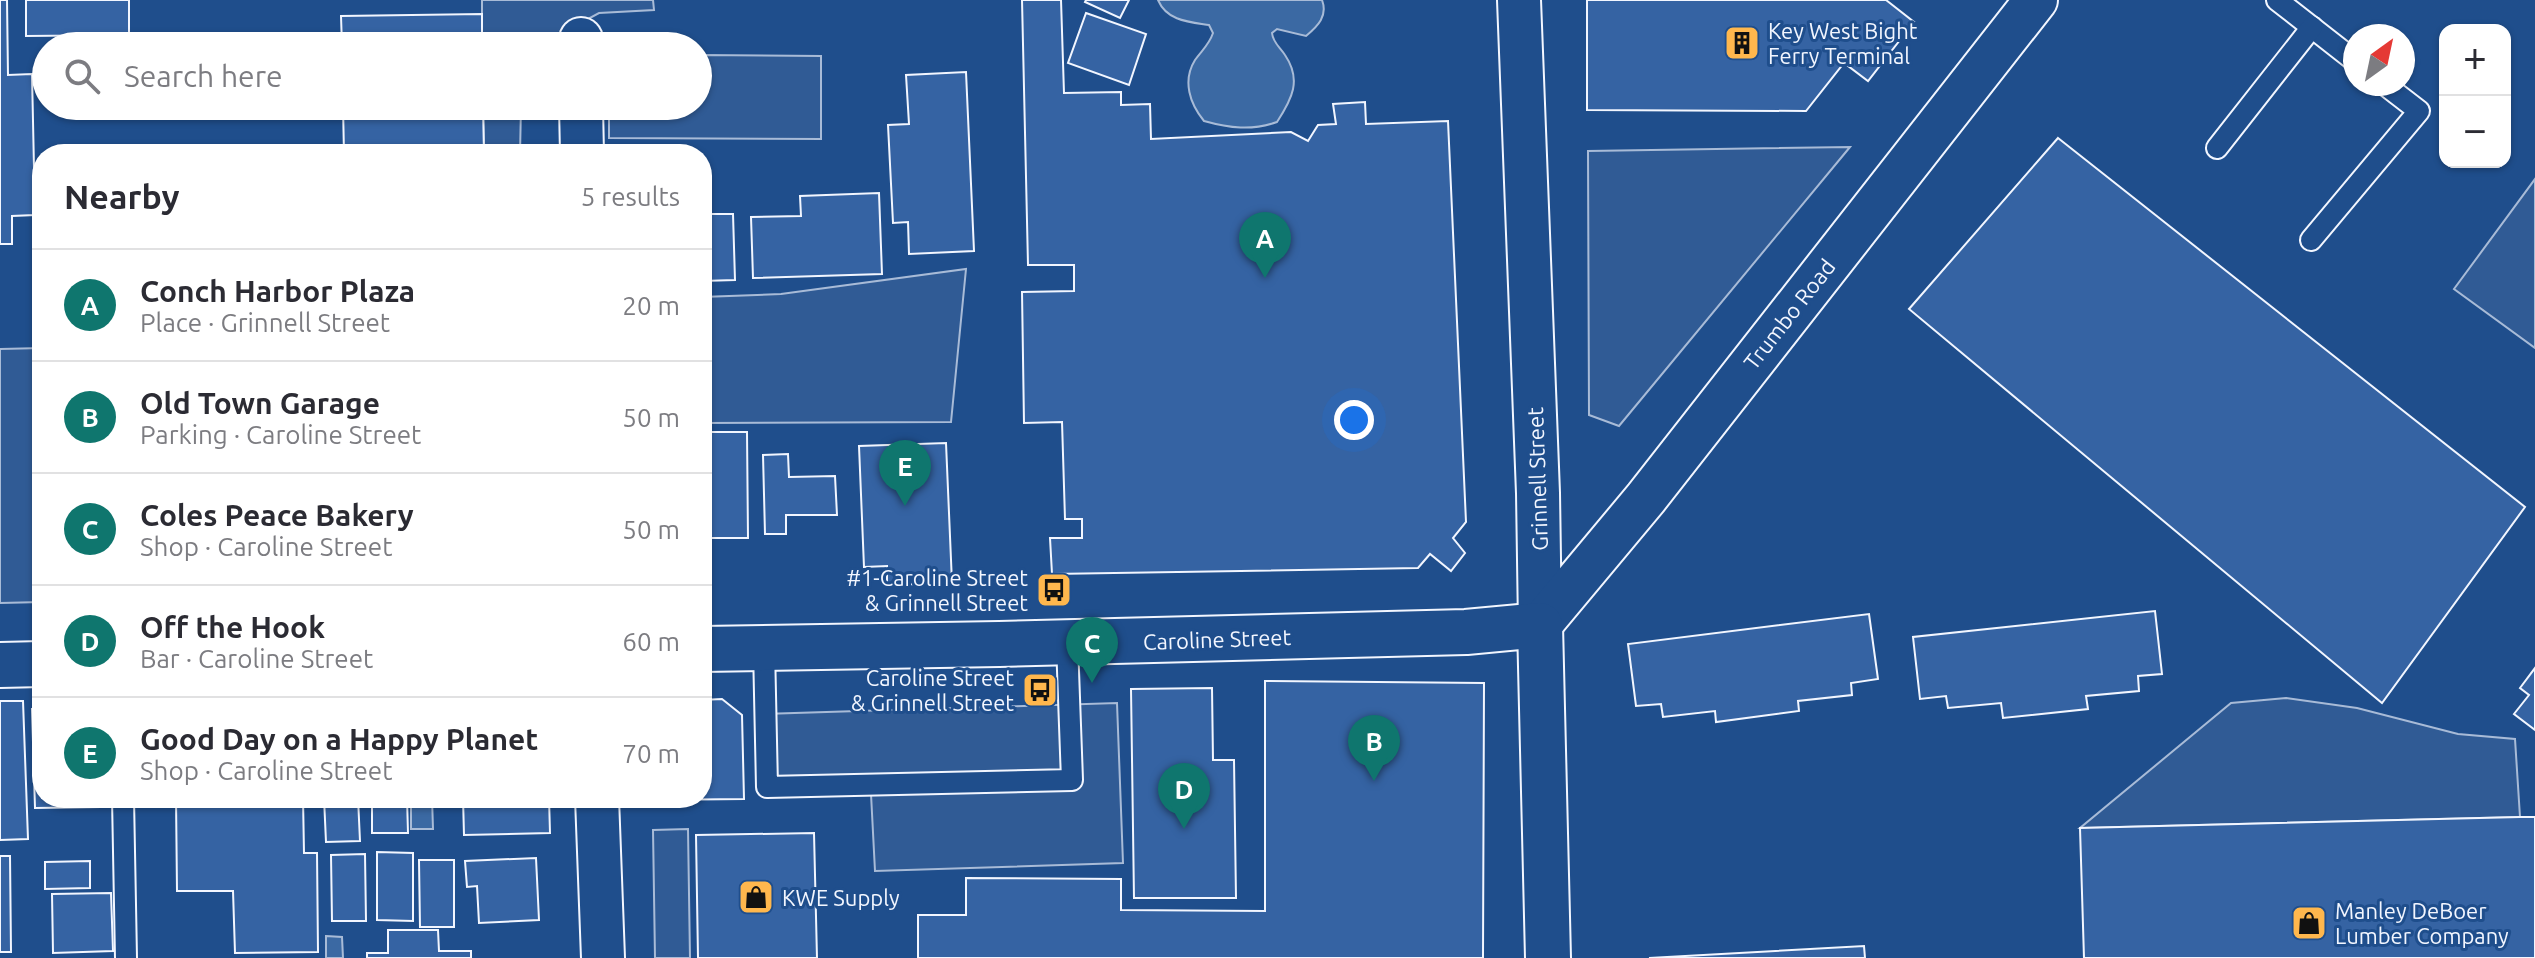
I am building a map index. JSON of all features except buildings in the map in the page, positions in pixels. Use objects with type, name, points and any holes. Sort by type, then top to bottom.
[{"type":"street","name":"Grinnell Street","points":[[1519,0],[1538,493],[1548,958]]},
{"type":"street","name":"Trumbo Road","points":[[1540,625],[1646,498],[2036,0]]},
{"type":"street","points":[[581,120],[582,144]]},
{"type":"street","name":"Caroline Street","points":[[712,649],[1466,632],[1540,625]]},
{"type":"street","points":[[0,665],[32,664]]},
{"type":"street","points":[[597,808],[603,958]]},
{"type":"lane","points":[[2277,0],[2343,52]]},
{"type":"lane","points":[[2217,148],[2312,27]]},
{"type":"lane","points":[[2311,240],[2419,111],[2400,96]]},
{"type":"lane","points":[[764,648],[767,787],[1072,780],[1067,643]]},
{"type":"lane","points":[[123,808],[126,958]]},
{"type":"shaded area","points":[[482,0],[653,0],[654,10],[599,13],[564,32],[482,32]]},
{"type":"shaded area","points":[[1158,0],[1322,0],[1323,16],[1306,36],[1277,29],[1272,33],[1290,64],[1294,81],[1291,97],[1277,122],[1240,128],[1204,121],[1195,107],[1188,84],[1191,68],[1213,33],[1209,25],[1173,16]]},
{"type":"shaded area","points":[[712,55],[821,56],[821,139],[609,138],[609,120],[712,120]]},
{"type":"shaded area","points":[[483,120],[521,120],[520,144],[484,144]]},
{"type":"shaded area","points":[[1850,147],[1619,426],[1589,415],[1588,151]]},
{"type":"shaded area","points":[[2535,179],[2535,348],[2454,289]]},
{"type":"shaded area","points":[[966,269],[951,422],[712,423],[712,297],[781,294]]},
{"type":"shaded area","points":[[32,348],[32,602],[0,603],[0,349]]},
{"type":"shaded area","points":[[2286,698],[2357,708],[2458,734],[2515,739],[2520,817],[2080,828],[2231,703]]},
{"type":"shaded area","points":[[1117,703],[1123,863],[875,871],[871,794],[767,797],[763,714]]},
{"type":"shaded area","points":[[411,808],[432,808],[433,829],[411,829]]},
{"type":"shaded area","points":[[688,829],[690,958],[655,958],[653,830]]},
{"type":"shaded area","points":[[326,936],[342,937],[343,958],[326,958]]},
{"type":"place","name":"Key West Bight Ferry Terminal","points":[[1742,43]]},
{"type":"place","name":"Conch Harbor Plaza","points":[[1265,278]]},
{"type":"place","name":"Good Day on a Happy Planet","points":[[905,506]]},
{"type":"place","name":"#1-Caroline Street & Grinnell Street","points":[[1054,590]]},
{"type":"place","name":"Coles Peace Bakery","points":[[1092,683]]},
{"type":"place","name":"Caroline Street & Grinnell Street","points":[[1040,690]]},
{"type":"place","name":"Old Town Garage","points":[[1374,781]]},
{"type":"place","name":"Off the Hook","points":[[1184,829]]},
{"type":"place","name":"KWE Supply","points":[[756,897]]},
{"type":"place","name":"Manley DeBoer Lumber Company","points":[[2309,923]]}]
